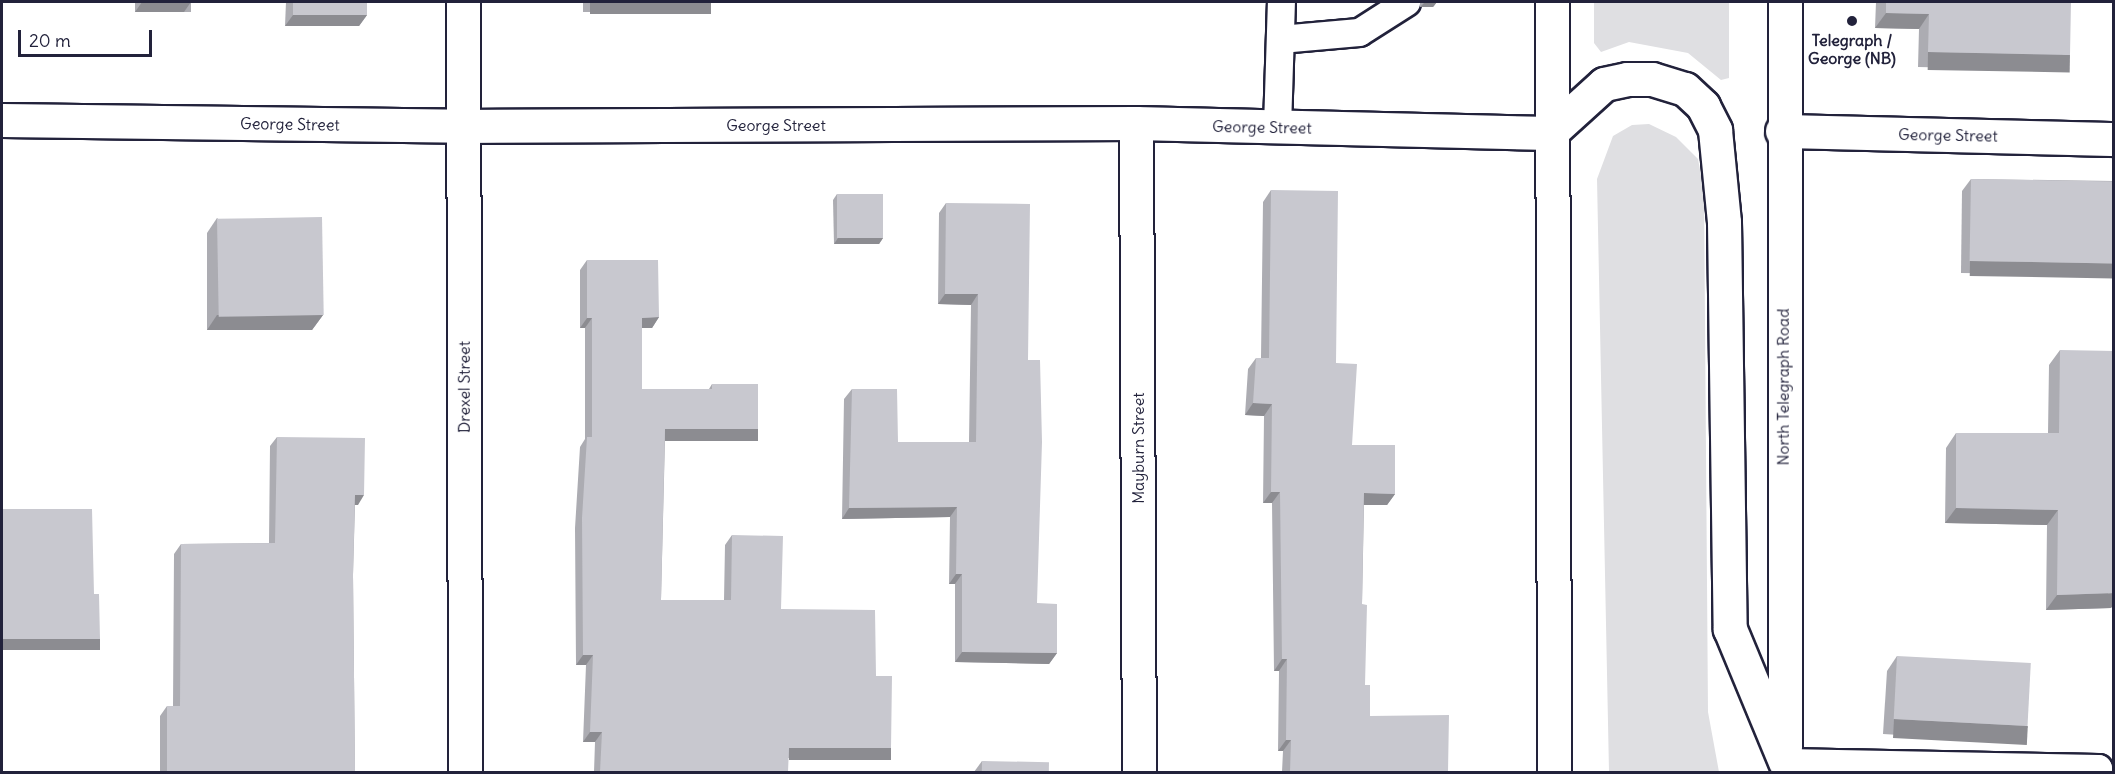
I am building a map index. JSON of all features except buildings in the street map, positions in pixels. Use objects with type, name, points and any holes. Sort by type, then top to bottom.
[{"type":"street","name":"Drexel Street","points":[[463,2],[465,772]]},
{"type":"street","points":[[1552,2],[1550,134],[1554,772]]},
{"type":"street","name":"North Telegraph Road","points":[[1785,2],[1782,131],[1785,767]]},
{"type":"street","points":[[1550,134],[1604,84],[1627,79],[1652,79],[1685,89],[1703,106],[1715,130],[1724,222],[1731,629],[1785,767]]},
{"type":"street","name":"George Street","points":[[2,120],[463,126],[1136,123],[1550,134]]},
{"type":"street","name":"Mayburn Street","points":[[1136,123],[1139,772]]},
{"type":"street","name":"George Street","points":[[1782,131],[2114,140]]},
{"type":"lane","points":[[1277,127],[1281,2]]},
{"type":"lane","points":[[1280,39],[1359,32],[1406,2]]},
{"type":"lane","points":[[1785,767],[2098,768],[2099,772]]},
{"type":"shaded area","points":[[1594,2],[1729,2],[1729,78],[1721,80],[1688,53],[1629,42],[1601,52],[1594,43]]},
{"type":"shaded area","points":[[1649,124],[1676,137],[1698,159],[1704,191],[1708,712],[1719,772],[1609,772],[1597,179],[1613,136],[1632,125]]},
{"type":"place","name":"Telegraph / George (NB)","points":[[1852,21]]}]
